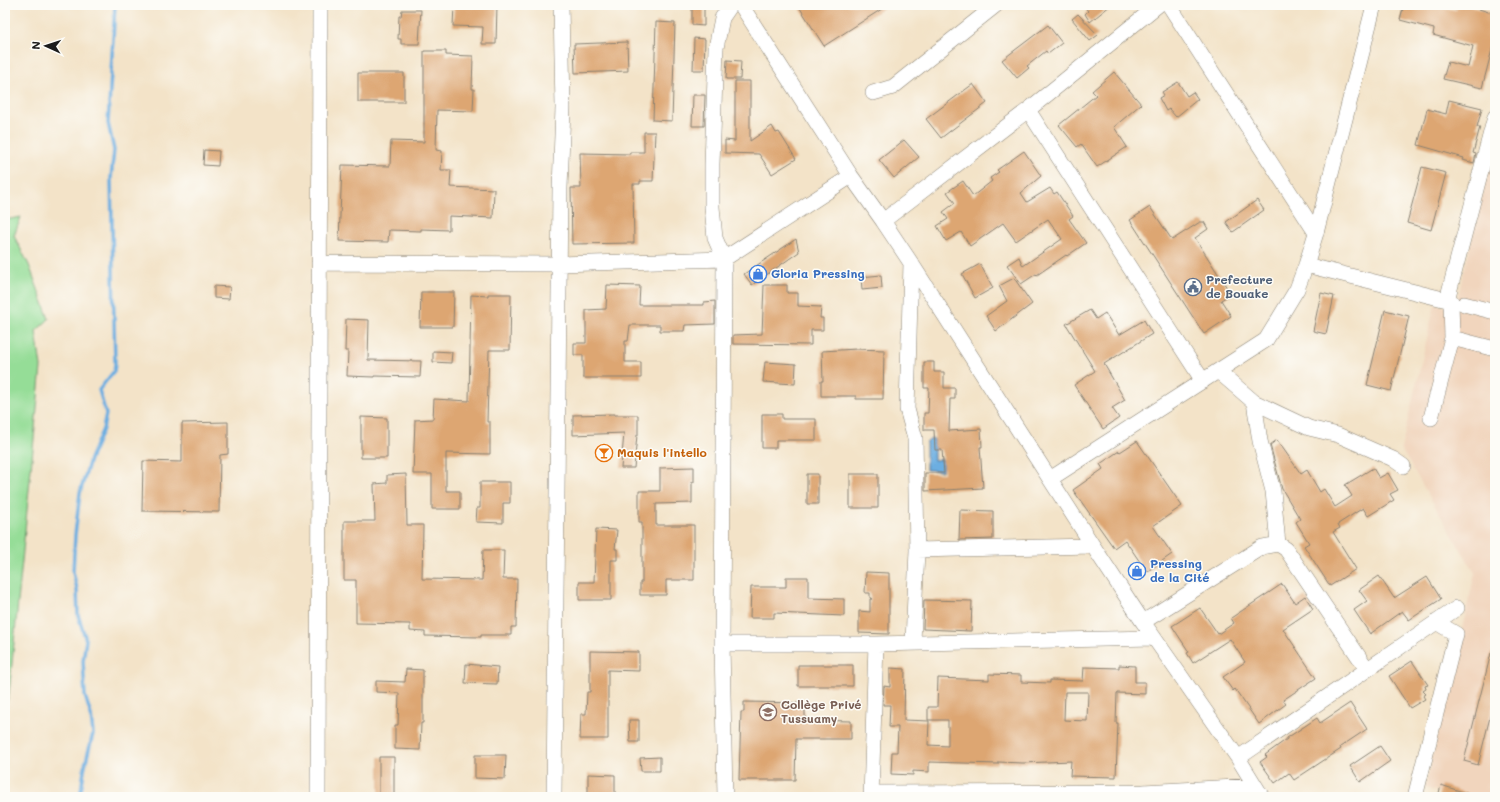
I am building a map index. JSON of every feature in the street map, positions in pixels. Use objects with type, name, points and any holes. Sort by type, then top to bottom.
[{"type":"street","points":[[318,797],[318,263],[320,5]]},
{"type":"street","points":[[554,797],[559,264],[563,108],[562,5]]},
{"type":"street","points":[[725,797],[722,644],[724,259],[715,238],[712,207],[716,48],[722,18],[731,5]]},
{"type":"street","points":[[741,5],[851,176],[911,263],[1093,546],[1143,622],[1238,758],[1258,791],[1143,794],[871,795],[876,644]]},
{"type":"street","points":[[873,93],[893,87],[996,5]]},
{"type":"street","points":[[883,221],[1028,110],[1158,5]]},
{"type":"street","points":[[1169,5],[1316,232]]},
{"type":"street","points":[[1050,479],[1266,340],[1297,288],[1306,265],[1316,232],[1374,5]]},
{"type":"street","points":[[1028,110],[1203,381]]},
{"type":"street","points":[[1306,265],[1447,300],[1495,117]]},
{"type":"street","points":[[318,263],[559,264],[724,259],[851,176]]},
{"type":"street","points":[[911,263],[907,409],[915,438],[917,550],[913,642]]},
{"type":"street","points":[[1431,418],[1452,338],[1457,303],[1495,312]]},
{"type":"street","points":[[1452,338],[1495,349]]},
{"type":"street","points":[[1218,371],[1254,402],[1309,428],[1338,434],[1393,459],[1403,466]]},
{"type":"street","points":[[1254,402],[1260,441],[1273,491],[1278,544]]},
{"type":"street","points":[[1143,622],[1262,547],[1278,544],[1286,549],[1367,669]]},
{"type":"street","points":[[917,550],[1093,546]]},
{"type":"street","points":[[1238,758],[1457,608]]},
{"type":"street","points":[[1415,797],[1456,634],[1436,622]]},
{"type":"street","points":[[722,644],[876,644],[913,642],[1154,638]]},
{"type":"shaded area","points":[[1495,141],[1495,797],[1458,797],[1425,788],[1475,573],[1401,449],[1435,304],[1455,309]]},
{"type":"green space","points":[[21,217],[14,236],[29,265],[49,319],[36,331],[41,367],[9,694],[5,708],[5,220]]},
{"type":"water","points":[[931,439],[934,439],[934,460],[942,459],[942,471],[926,470],[926,443]]},
{"type":"building","points":[[454,5],[497,5],[496,44],[482,44],[483,27],[453,26]]},
{"type":"building","points":[[798,5],[888,5],[824,46]]},
{"type":"building","points":[[1083,5],[1111,5],[1090,22],[1085,14],[1088,11]]},
{"type":"building","points":[[1404,5],[1431,5],[1456,10],[1457,5],[1466,5],[1495,14],[1495,38],[1482,88],[1443,79],[1448,62],[1468,67],[1473,46],[1433,35],[1434,29],[1400,20]]},
{"type":"building","points":[[692,7],[704,7],[704,26],[692,25]]},
{"type":"building","points":[[402,10],[421,10],[419,44],[401,44],[401,39],[398,39],[399,16],[401,16]]},
{"type":"building","points":[[1078,14],[1098,35],[1090,41],[1072,19]]},
{"type":"building","points":[[656,22],[675,23],[672,121],[653,120]]},
{"type":"building","points":[[1048,25],[1062,43],[1048,54],[1046,51],[1027,66],[1029,68],[1017,78],[1002,60]]},
{"type":"building","points":[[694,38],[705,39],[704,70],[693,70]]},
{"type":"building","points":[[627,42],[628,71],[575,73],[574,44]]},
{"type":"building","points":[[424,51],[446,51],[446,55],[473,56],[473,111],[437,110],[436,150],[442,151],[441,170],[451,170],[450,187],[494,189],[493,218],[449,216],[449,230],[389,230],[388,242],[339,241],[342,165],[390,166],[391,141],[424,142]]},
{"type":"building","points":[[727,60],[741,61],[740,79],[726,79]]},
{"type":"building","points":[[1114,72],[1141,104],[1114,127],[1127,147],[1097,167],[1081,144],[1077,147],[1059,125],[1096,95],[1092,91]]},
{"type":"building","points":[[358,73],[404,73],[404,102],[358,102]]},
{"type":"building","points":[[735,81],[750,81],[750,141],[772,126],[776,133],[779,132],[796,159],[772,174],[759,154],[725,153],[725,140],[735,141]]},
{"type":"building","points":[[1178,82],[1187,96],[1193,92],[1198,99],[1176,117],[1169,109],[1166,111],[1159,98],[1164,95],[1162,92]]},
{"type":"building","points":[[973,84],[987,103],[941,138],[926,119]]},
{"type":"building","points":[[693,95],[705,95],[704,126],[692,126]]},
{"type":"building","points":[[1449,100],[1482,108],[1477,127],[1480,127],[1473,153],[1476,154],[1474,163],[1463,160],[1464,158],[1418,145],[1427,109],[1446,114]]},
{"type":"building","points":[[644,132],[655,132],[653,181],[640,181],[640,184],[633,184],[634,243],[572,244],[571,188],[581,188],[580,153],[630,154],[630,152],[644,152]]},
{"type":"building","points":[[904,140],[919,157],[894,178],[879,160]]},
{"type":"building","points":[[204,150],[219,151],[218,166],[203,165]]},
{"type":"building","points":[[1024,151],[1041,176],[1021,193],[1027,202],[1050,188],[1054,194],[1057,192],[1073,216],[1069,219],[1086,243],[1021,284],[1007,265],[1019,257],[1023,266],[1062,239],[1048,219],[1016,241],[1003,223],[970,246],[961,232],[946,241],[937,226],[948,219],[943,212],[955,203],[947,192],[963,181],[973,196],[992,181],[990,178],[999,172],[997,170]]},
{"type":"building","points":[[1422,167],[1446,173],[1431,230],[1407,223]]},
{"type":"building","points":[[1257,200],[1264,210],[1233,232],[1226,222]]},
{"type":"building","points":[[1150,207],[1172,240],[1200,222],[1204,222],[1208,229],[1195,238],[1231,294],[1221,300],[1231,316],[1204,334],[1130,220]]},
{"type":"building","points":[[796,239],[799,252],[752,285],[744,274]]},
{"type":"building","points":[[980,264],[993,288],[975,298],[962,274]]},
{"type":"building","points":[[881,275],[882,288],[862,290],[861,277]]},
{"type":"building","points":[[1014,278],[1032,304],[996,331],[986,316],[1007,301],[999,286]]},
{"type":"building","points":[[607,285],[640,286],[639,305],[704,305],[704,302],[715,301],[715,324],[685,325],[684,331],[660,331],[660,325],[630,325],[628,341],[625,341],[625,362],[641,362],[641,378],[583,378],[583,355],[574,355],[574,343],[586,343],[586,310],[606,309]]},
{"type":"building","points":[[764,285],[787,285],[787,293],[798,293],[798,306],[821,307],[820,318],[823,318],[823,330],[811,330],[811,345],[733,344],[733,335],[762,334]]},
{"type":"building","points":[[214,286],[230,287],[229,299],[214,298]]},
{"type":"building","points":[[421,292],[454,292],[453,327],[420,327]]},
{"type":"building","points":[[1321,293],[1334,296],[1326,334],[1313,331]]},
{"type":"building","points":[[488,294],[511,294],[510,350],[489,350],[487,422],[490,422],[490,454],[446,453],[446,491],[460,491],[460,509],[432,509],[432,474],[413,474],[415,420],[433,419],[434,399],[469,401],[471,295],[488,296]]},
{"type":"building","points":[[1090,310],[1096,319],[1105,313],[1119,335],[1144,320],[1152,334],[1104,364],[1125,400],[1112,408],[1119,418],[1103,429],[1074,385],[1095,371],[1066,324]]},
{"type":"building","points":[[1385,310],[1409,316],[1391,391],[1367,385]]},
{"type":"building","points":[[346,319],[369,320],[368,360],[421,361],[420,377],[347,376],[348,351],[345,351]]},
{"type":"building","points":[[857,349],[884,350],[883,399],[856,399],[856,396],[821,396],[821,381],[823,381],[822,351]]},
{"type":"building","points":[[433,351],[452,352],[451,363],[433,362]]},
{"type":"building","points":[[765,362],[796,364],[795,384],[763,382]]},
{"type":"building","points":[[924,362],[934,362],[934,372],[944,372],[944,388],[955,388],[955,399],[950,399],[949,431],[981,429],[982,447],[980,447],[983,488],[925,491],[925,473],[944,473],[942,450],[935,450],[934,430],[924,430],[924,413],[928,413],[929,388],[924,388]]},
{"type":"building","points":[[762,414],[782,414],[782,419],[816,419],[816,440],[776,440],[776,448],[762,448]]},
{"type":"building","points":[[573,415],[638,415],[638,435],[634,468],[621,468],[624,433],[573,435]]},
{"type":"building","points":[[361,417],[387,418],[387,458],[361,458]]},
{"type":"building","points":[[228,422],[228,454],[220,455],[219,512],[142,511],[143,461],[182,462],[182,423]]},
{"type":"building","points":[[1277,440],[1301,474],[1307,470],[1320,492],[1324,489],[1335,507],[1352,496],[1345,485],[1373,468],[1379,478],[1388,473],[1398,490],[1390,494],[1394,500],[1368,516],[1363,508],[1338,524],[1340,528],[1333,532],[1356,569],[1330,586],[1304,546],[1309,543],[1296,522],[1300,519],[1282,489],[1270,445]]},
{"type":"building","points":[[1137,441],[1182,506],[1153,526],[1172,554],[1138,578],[1131,568],[1140,562],[1125,540],[1114,548],[1073,490],[1103,469],[1100,464]]},
{"type":"building","points":[[694,467],[692,503],[656,504],[656,525],[694,525],[694,580],[666,580],[666,595],[640,595],[640,582],[642,582],[642,522],[639,522],[639,491],[660,491],[660,468]]},
{"type":"building","points":[[406,474],[407,525],[423,525],[422,579],[482,580],[483,550],[504,550],[503,579],[517,579],[516,627],[511,627],[511,635],[481,635],[481,637],[425,636],[425,632],[410,631],[410,624],[356,623],[356,580],[344,580],[344,521],[375,521],[374,484],[387,483],[387,475]]},
{"type":"building","points":[[807,474],[818,474],[818,504],[807,504]]},
{"type":"building","points":[[850,474],[878,474],[878,508],[850,508]]},
{"type":"building","points":[[480,482],[510,482],[510,503],[503,503],[503,523],[476,522],[477,508],[480,508]]},
{"type":"building","points":[[960,510],[993,511],[993,539],[959,540]]},
{"type":"building","points":[[596,529],[617,530],[615,549],[617,549],[617,560],[611,560],[611,600],[579,600],[579,582],[594,582]]},
{"type":"building","points":[[866,572],[889,573],[889,634],[859,633],[859,611],[870,612],[870,599],[872,599],[870,598],[870,593],[865,593]]},
{"type":"building","points":[[1379,576],[1394,598],[1427,577],[1441,599],[1409,620],[1402,611],[1370,634],[1354,610],[1367,601],[1359,590]]},
{"type":"building","points":[[786,577],[808,577],[808,598],[844,599],[844,616],[774,613],[774,618],[750,618],[751,587],[786,587]]},
{"type":"building","points":[[1282,584],[1295,603],[1305,596],[1313,609],[1283,629],[1316,678],[1283,700],[1286,704],[1259,724],[1235,689],[1233,691],[1223,677],[1245,662],[1230,639],[1193,663],[1187,653],[1189,652],[1172,626],[1200,608],[1218,634],[1234,623],[1231,618]]},
{"type":"building","points":[[924,600],[972,601],[971,631],[923,629]]},
{"type":"building","points":[[590,651],[639,652],[639,671],[608,670],[608,739],[580,739],[581,714],[586,714],[587,692],[590,692]]},
{"type":"building","points":[[1491,653],[1495,654],[1495,697],[1478,765],[1464,761]]},
{"type":"building","points":[[1412,661],[1428,685],[1425,686],[1426,689],[1423,691],[1426,694],[1423,696],[1425,699],[1410,708],[1389,676]]},
{"type":"building","points":[[466,664],[498,667],[497,684],[465,683]]},
{"type":"building","points":[[798,665],[853,665],[853,686],[798,686]]},
{"type":"building","points":[[1119,665],[1135,666],[1135,682],[1145,682],[1145,694],[1117,693],[1116,723],[1118,723],[1116,777],[1070,776],[1071,761],[1023,763],[998,762],[998,764],[929,762],[929,772],[913,771],[913,775],[891,774],[892,752],[897,752],[898,727],[889,727],[890,705],[883,705],[884,686],[890,687],[890,668],[905,669],[904,720],[929,721],[928,745],[948,746],[948,720],[928,720],[928,707],[937,707],[938,678],[989,680],[989,674],[1021,675],[1021,682],[1050,683],[1050,680],[1083,681],[1084,667],[1119,668]],"holes":[[[1065,692],[1088,692],[1087,721],[1064,720]]]},
{"type":"building","points":[[406,669],[423,670],[423,723],[421,723],[420,750],[395,749],[395,725],[398,725],[399,693],[376,692],[376,681],[405,682]]},
{"type":"building","points":[[744,702],[803,703],[805,720],[851,721],[851,739],[796,739],[795,780],[739,780],[741,712],[744,712]]},
{"type":"building","points":[[1350,703],[1367,729],[1340,747],[1341,749],[1294,780],[1289,773],[1275,783],[1260,762],[1267,757],[1265,755],[1317,718],[1320,723]]},
{"type":"building","points":[[629,720],[639,720],[639,742],[630,742]]},
{"type":"building","points":[[1380,746],[1390,761],[1360,782],[1350,766]]},
{"type":"building","points":[[475,755],[506,755],[505,779],[475,778]]},
{"type":"building","points":[[379,757],[394,757],[394,797],[379,797]]},
{"type":"building","points":[[660,757],[660,771],[641,771],[640,758]]},
{"type":"building","points":[[588,774],[615,775],[615,797],[588,797]]},
{"type":"building","points":[[1441,785],[1472,795],[1472,797],[1438,797]]},
{"type":"waterway","points":[[80,797],[85,765],[93,734],[91,715],[85,696],[83,661],[86,640],[78,615],[77,589],[73,572],[75,535],[80,493],[90,459],[103,429],[106,414],[99,390],[114,371],[115,364],[111,178],[114,150],[108,123],[115,5]]},
{"type":"place","name":"Gloria Pressing","points":[[758,274]]},
{"type":"place","name":"Prefecture de Bouake","points":[[1193,287]]},
{"type":"place","name":"Maquis l'intello","points":[[604,453]]},
{"type":"place","name":"Pressing de la Cité","points":[[1137,571]]},
{"type":"place","name":"Collège Privé Tussuamy","points":[[768,712]]}]
